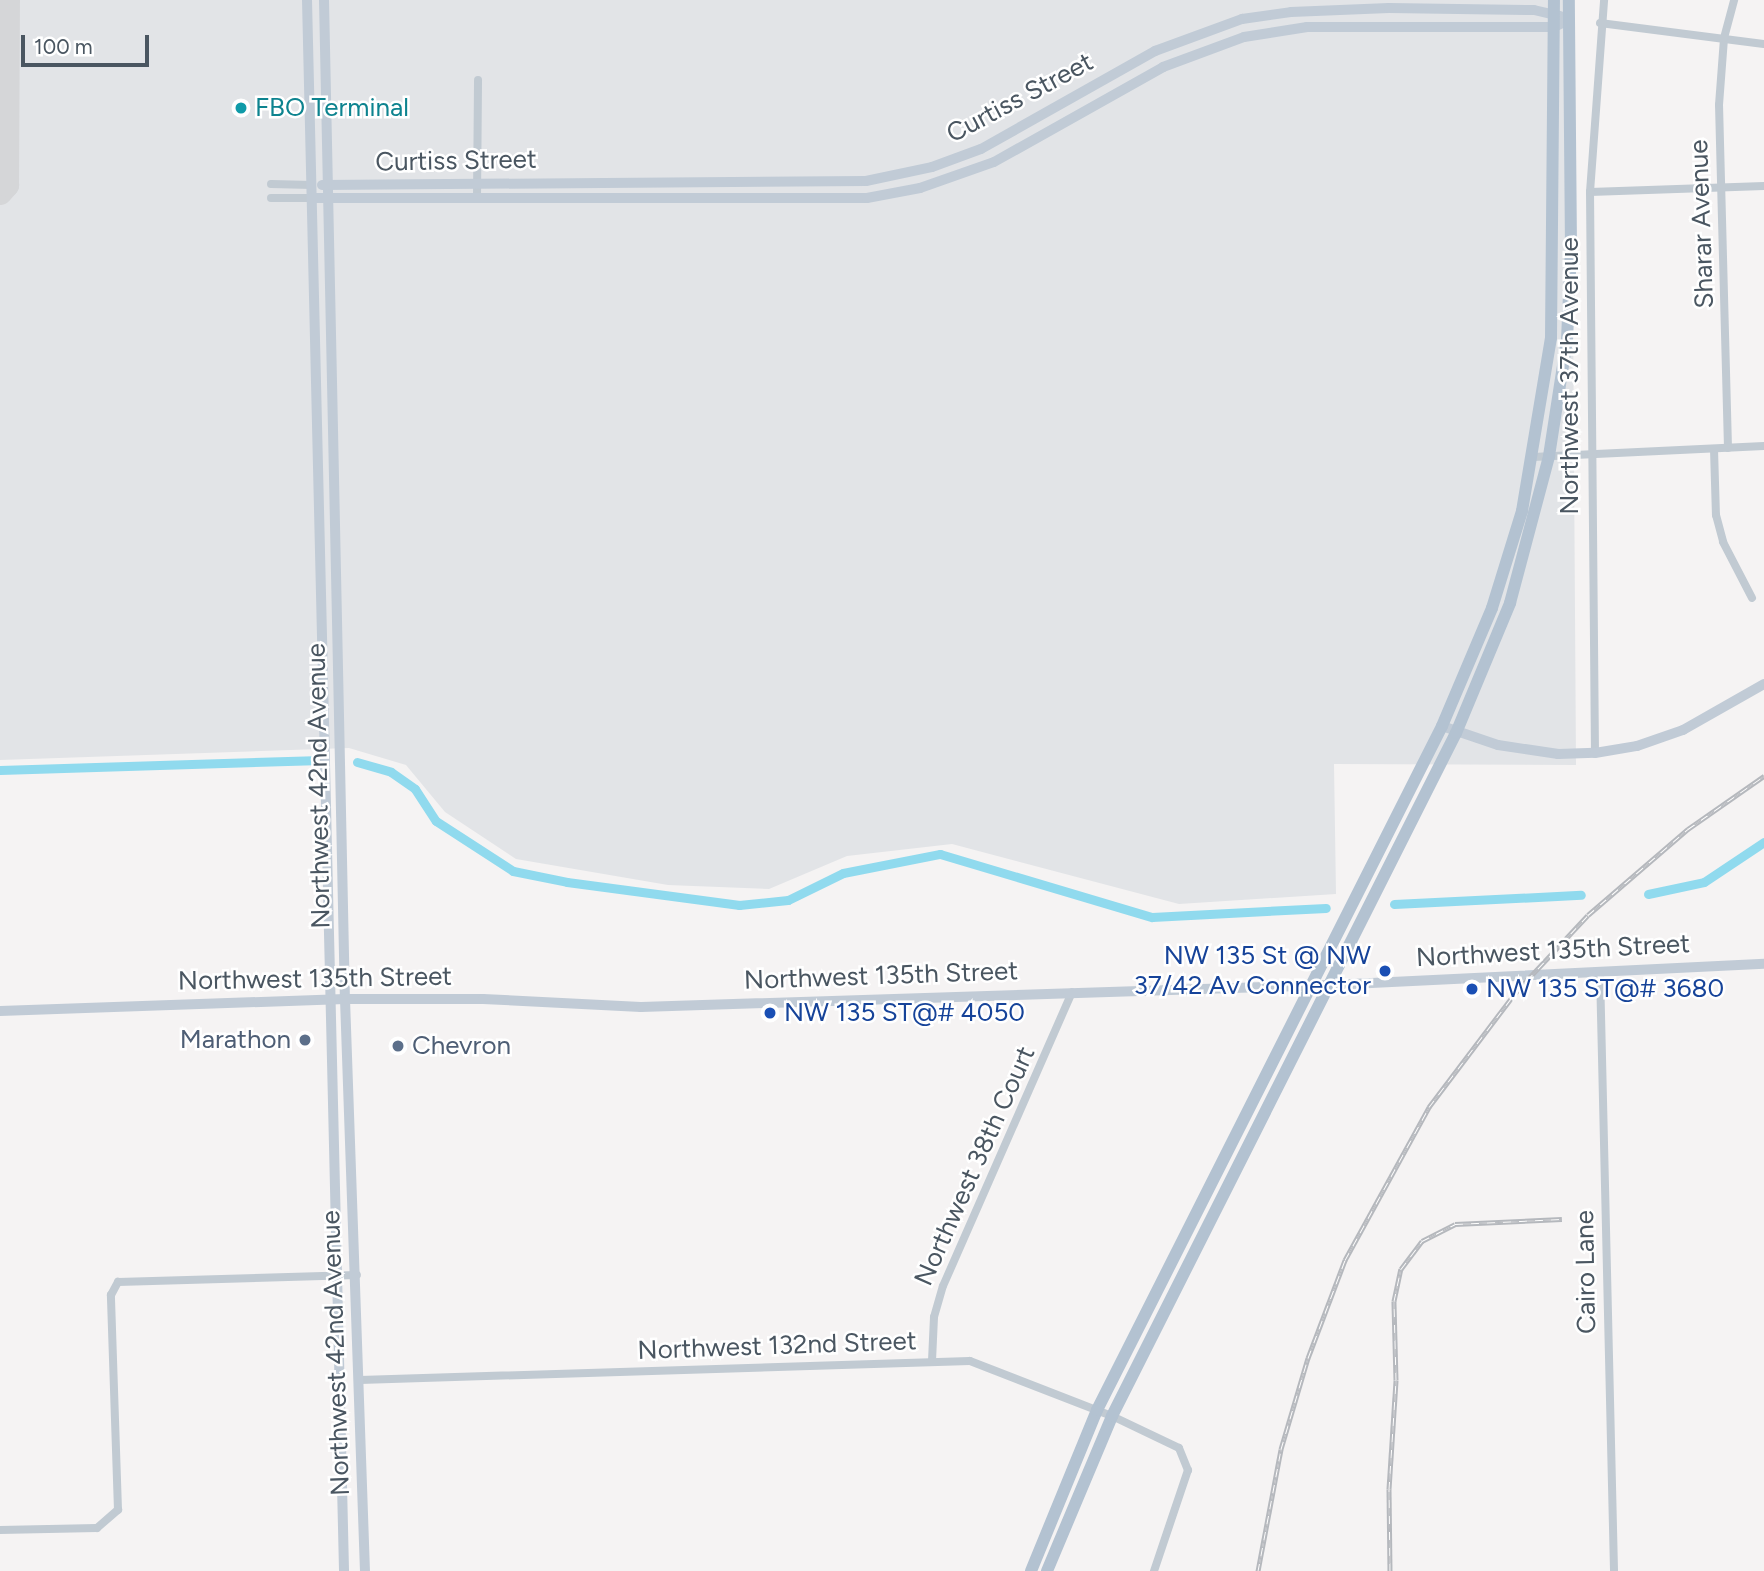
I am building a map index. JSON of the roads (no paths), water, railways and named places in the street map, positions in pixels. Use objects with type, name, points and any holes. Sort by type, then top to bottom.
[{"type":"main road","points":[[1031,1571],[1097,1410],[1442,726],[1492,608],[1533,457],[1551,338],[1554,0]]},
{"type":"main road","points":[[1047,1571],[1112,1416],[1456,733],[1510,603],[1549,456],[1570,297],[1569,0]]},
{"type":"street","name":"Northwest 42nd Avenue","points":[[307,0],[344,1571]]},
{"type":"street","name":"Northwest 42nd Avenue","points":[[324,0],[336,467],[345,999],[357,1275],[365,1571]]},
{"type":"street","name":"Northwest 37th Avenue","points":[[1595,753],[1590,192],[1600,23],[1604,0]]},
{"type":"street","name":"Sharar Avenue","points":[[1728,448],[1719,106],[1724,38],[1734,0]]},
{"type":"street","name":"Curtiss Street","points":[[271,184],[844,183],[908,174],[956,159],[1170,44],[1232,22],[1291,12],[1402,8],[1534,10],[1554,21]]},
{"type":"street","points":[[1270,32],[1291,12]]},
{"type":"street","name":"Curtiss Street","points":[[271,198],[845,201],[920,188],[962,175],[1171,64],[1270,32],[1307,27],[1569,20]]},
{"type":"street","points":[[1600,23],[1764,44]]},
{"type":"street","points":[[477,198],[478,80]]},
{"type":"street","points":[[956,159],[962,175]]},
{"type":"street","points":[[1590,192],[1764,186]]},
{"type":"street","points":[[1533,457],[1764,446]]},
{"type":"street","points":[[1714,449],[1716,515],[1723,542],[1752,598]]},
{"type":"street","points":[[318,468],[336,467]]},
{"type":"street","points":[[1442,726],[1498,746],[1558,754],[1595,753],[1637,746],[1683,730],[1764,684]]},
{"type":"street","points":[[325,743],[341,743]]},
{"type":"street","name":"Northwest 135th Street","points":[[0,1011],[345,999],[483,999],[641,1007],[1330,985],[1764,964]]},
{"type":"street","name":"Cairo Lane","points":[[1600,972],[1614,1571]]},
{"type":"street","name":"Northwest 38th Court","points":[[932,1361],[934,1317],[943,1286],[1072,992]]},
{"type":"street","points":[[0,1530],[97,1528],[118,1510],[111,1295],[117,1282],[357,1275]]},
{"type":"street","name":"Northwest 132nd Street","points":[[360,1380],[970,1361],[1112,1416],[1179,1448],[1188,1470],[1154,1571]]},
{"type":"street","points":[[339,1381],[360,1380]]},
{"type":"waterway","points":[[0,770],[313,760]]},
{"type":"waterway","points":[[357,762],[391,772],[415,789],[436,821],[513,871],[567,882],[739,905],[788,900],[843,873],[940,854],[1152,917],[1326,908]]},
{"type":"waterway","points":[[1648,894],[1704,882],[1764,842]]},
{"type":"waterway","points":[[1394,904],[1581,895]]},
{"type":"railway","points":[[1258,1571],[1281,1449],[1308,1358],[1345,1260],[1429,1107],[1516,992],[1588,915],[1688,829],[1764,776]]},
{"type":"railway","points":[[1390,1571],[1389,1489],[1396,1380],[1394,1301],[1401,1269],[1422,1241],[1455,1224],[1562,1219]]},
{"type":"place","name":"FBO Terminal","points":[[241,108]]},
{"type":"place","name":"NW 135 St @ NW 37/42 Av Connector","points":[[1385,971]]},
{"type":"place","name":"NW 135 ST@# 3680","points":[[1472,989]]},
{"type":"place","name":"NW 135 ST@# 4050","points":[[770,1013]]},
{"type":"place","name":"Marathon","points":[[305,1040]]},
{"type":"place","name":"Chevron","points":[[398,1046]]}]
